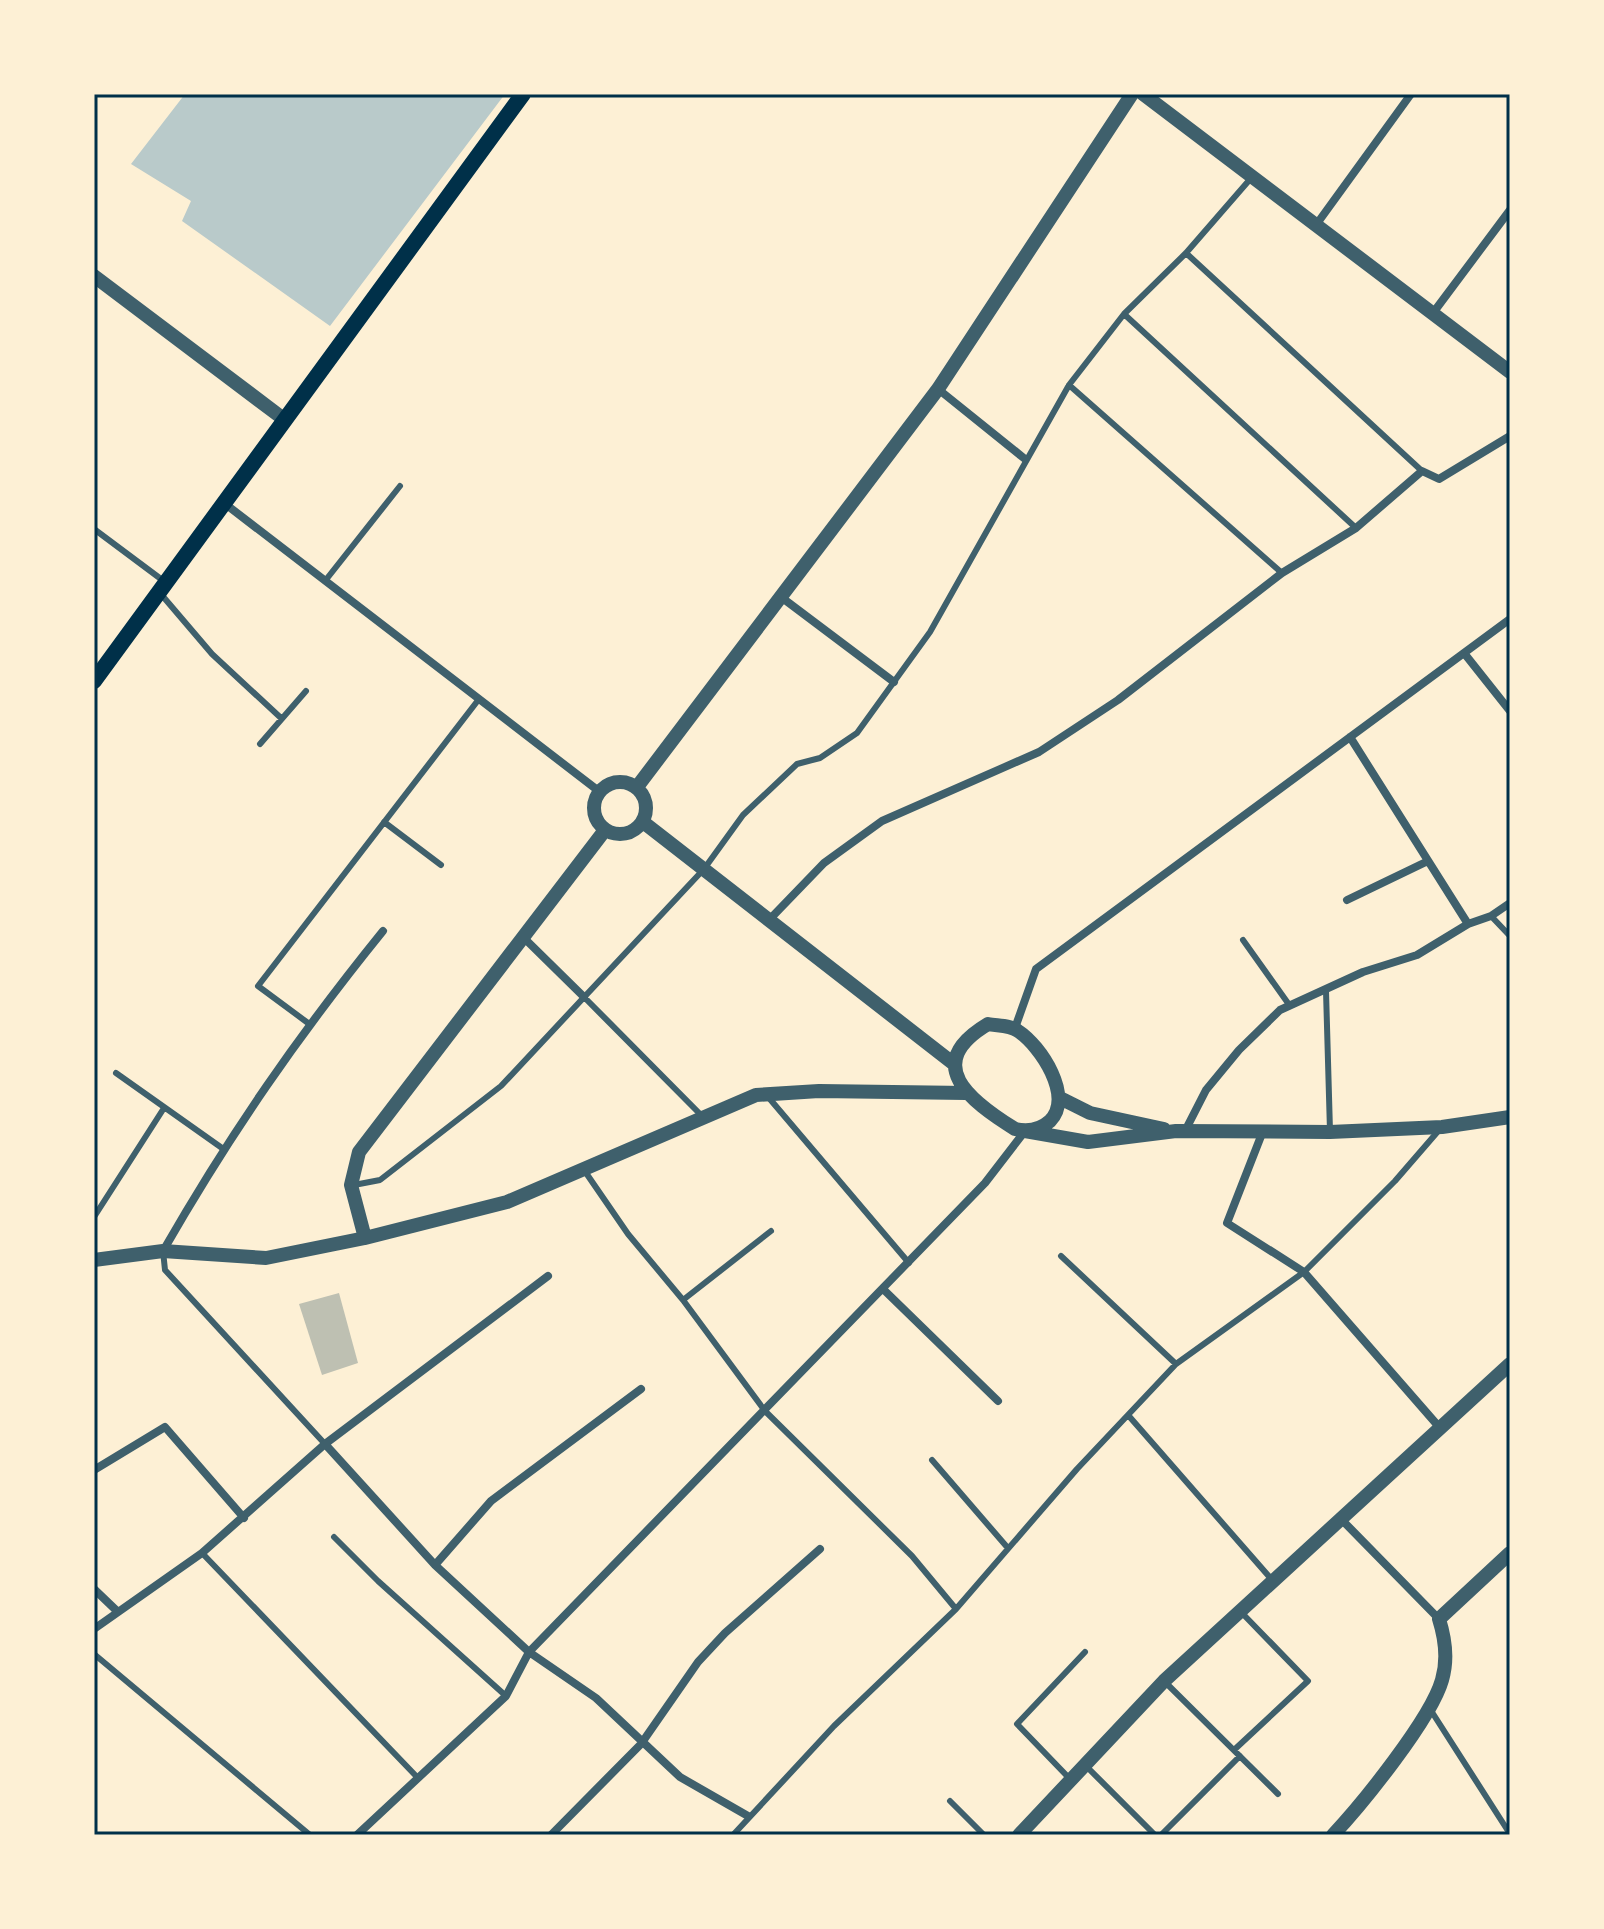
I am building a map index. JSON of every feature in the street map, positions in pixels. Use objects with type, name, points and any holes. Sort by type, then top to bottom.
[{"type":"main road","points":[[94,681],[523,94]]},
{"type":"street","points":[[637,787],[938,389],[1132,94]]},
{"type":"street","points":[[1143,94],[1510,372]]},
{"type":"street","points":[[1316,225],[1411,94]]},
{"type":"street","points":[[1433,313],[1510,210]]},
{"type":"street","points":[[94,276],[285,420]]},
{"type":"street","points":[[938,389],[1025,459]]},
{"type":"street","points":[[769,920],[824,863],[882,821],[1039,752],[1118,700],[1282,573],[1356,528],[1422,471],[1439,479],[1510,436]]},
{"type":"street","points":[[224,503],[600,792]]},
{"type":"street","points":[[781,597],[894,682]]},
{"type":"street","points":[[1015,1028],[1036,969],[1510,619]]},
{"type":"street","points":[[1464,653],[1510,711]]},
{"type":"street","points":[[1350,737],[1468,924]]},
{"type":"street","points":[[623,781],[637,787],[647,802],[643,822],[634,832],[618,835],[605,830],[594,814],[600,792],[607,785],[623,781]]},
{"type":"street","points":[[643,822],[954,1064]]},
{"type":"street","points":[[365,1238],[351,1185],[359,1152],[605,830]]},
{"type":"street","points":[[1347,900],[1428,861]]},
{"type":"street","points":[[1181,1131],[1206,1090],[1239,1050],[1280,1010],[1363,972],[1417,955],[1510,903]]},
{"type":"street","points":[[163,1251],[222,1148],[308,1023],[383,931]]},
{"type":"street","points":[[523,937],[584,997]]},
{"type":"street","points":[[357,1835],[506,1696],[529,1652],[909,1263],[985,1183],[1025,1131],[1043,1128],[1056,1115],[1060,1098],[1055,1081],[1029,1040],[1015,1028],[988,1024],[964,1038],[954,1064],[957,1079],[966,1093],[1007,1124],[1025,1131],[1088,1142],[1181,1131],[1330,1132],[1442,1127],[1508,1115]]},
{"type":"street","points":[[94,1260],[163,1251],[266,1258],[365,1238],[507,1202],[756,1095],[966,1093]]},
{"type":"street","points":[[1060,1098],[1090,1113],[1181,1131]]},
{"type":"street","points":[[1263,1131],[1227,1223],[1304,1272],[1440,1428]]},
{"type":"street","points":[[94,1629],[202,1553],[325,1444],[548,1276]]},
{"type":"street","points":[[883,1289],[998,1401]]},
{"type":"street","points":[[1019,1835],[1164,1681],[1510,1364]]},
{"type":"street","points":[[435,1565],[491,1501],[641,1389]]},
{"type":"street","points":[[94,1470],[165,1427],[244,1518]]},
{"type":"street","points":[[325,1444],[435,1565],[529,1652],[596,1698],[641,1744],[680,1777],[748,1816]]},
{"type":"street","points":[[1333,1835],[1362,1804],[1429,1707],[1443,1679],[1446,1640],[1439,1619],[1341,1519]]},
{"type":"street","points":[[551,1835],[641,1744],[698,1662],[725,1633],[820,1549]]},
{"type":"street","points":[[1439,1619],[1510,1553]]},
{"type":"street","points":[[94,1589],[118,1612]]},
{"type":"lane","points":[[351,1185],[380,1180],[501,1086],[704,869],[743,815],[797,764],[820,758],[857,733],[930,632],[1069,385],[1124,314],[1186,253],[1252,177]]},
{"type":"lane","points":[[1186,253],[1422,471]]},
{"type":"lane","points":[[1124,314],[1356,528]]},
{"type":"lane","points":[[1069,385],[1282,573]]},
{"type":"lane","points":[[325,581],[400,486]]},
{"type":"lane","points":[[94,529],[163,588],[212,654],[281,718]]},
{"type":"lane","points":[[260,744],[306,691]]},
{"type":"lane","points":[[308,1023],[258,986],[479,699]]},
{"type":"lane","points":[[384,822],[441,865]]},
{"type":"lane","points":[[1491,916],[1510,936]]},
{"type":"lane","points":[[1243,940],[1290,1006]]},
{"type":"lane","points":[[1326,991],[1330,1132]]},
{"type":"lane","points":[[584,997],[703,1117]]},
{"type":"lane","points":[[116,1073],[222,1148]]},
{"type":"lane","points":[[766,1094],[909,1263]]},
{"type":"lane","points":[[94,1217],[164,1108]]},
{"type":"lane","points":[[733,1835],[748,1816],[956,1609],[1007,1547],[1176,1364],[1304,1272],[1395,1181],[1442,1127]]},
{"type":"lane","points":[[583,1169],[628,1234],[683,1300],[765,1411],[912,1556],[956,1609]]},
{"type":"lane","points":[[683,1300],[771,1231]]},
{"type":"lane","points":[[163,1251],[165,1270],[325,1444]]},
{"type":"lane","points":[[1061,1256],[1176,1364]]},
{"type":"lane","points":[[1128,1415],[1273,1581]]},
{"type":"lane","points":[[932,1460],[1007,1547]]},
{"type":"lane","points":[[334,1537],[378,1581],[506,1696]]},
{"type":"lane","points":[[202,1553],[417,1777]]},
{"type":"lane","points":[[1234,1750],[1308,1681],[1240,1611]]},
{"type":"lane","points":[[1071,1780],[1017,1724],[1085,1652]]},
{"type":"lane","points":[[94,1654],[310,1835]]},
{"type":"lane","points":[[1164,1681],[1278,1794]]},
{"type":"lane","points":[[1429,1707],[1510,1834]]},
{"type":"lane","points":[[1161,1835],[1240,1756]]},
{"type":"lane","points":[[1085,1765],[1155,1835]]},
{"type":"lane","points":[[950,1801],[984,1835]]},
{"type":"shaded area","points":[[185,94],[505,94],[330,326],[182,221],[191,201],[131,164]]},
{"type":"building","points":[[339,1293],[358,1363],[322,1375],[299,1304]]}]
